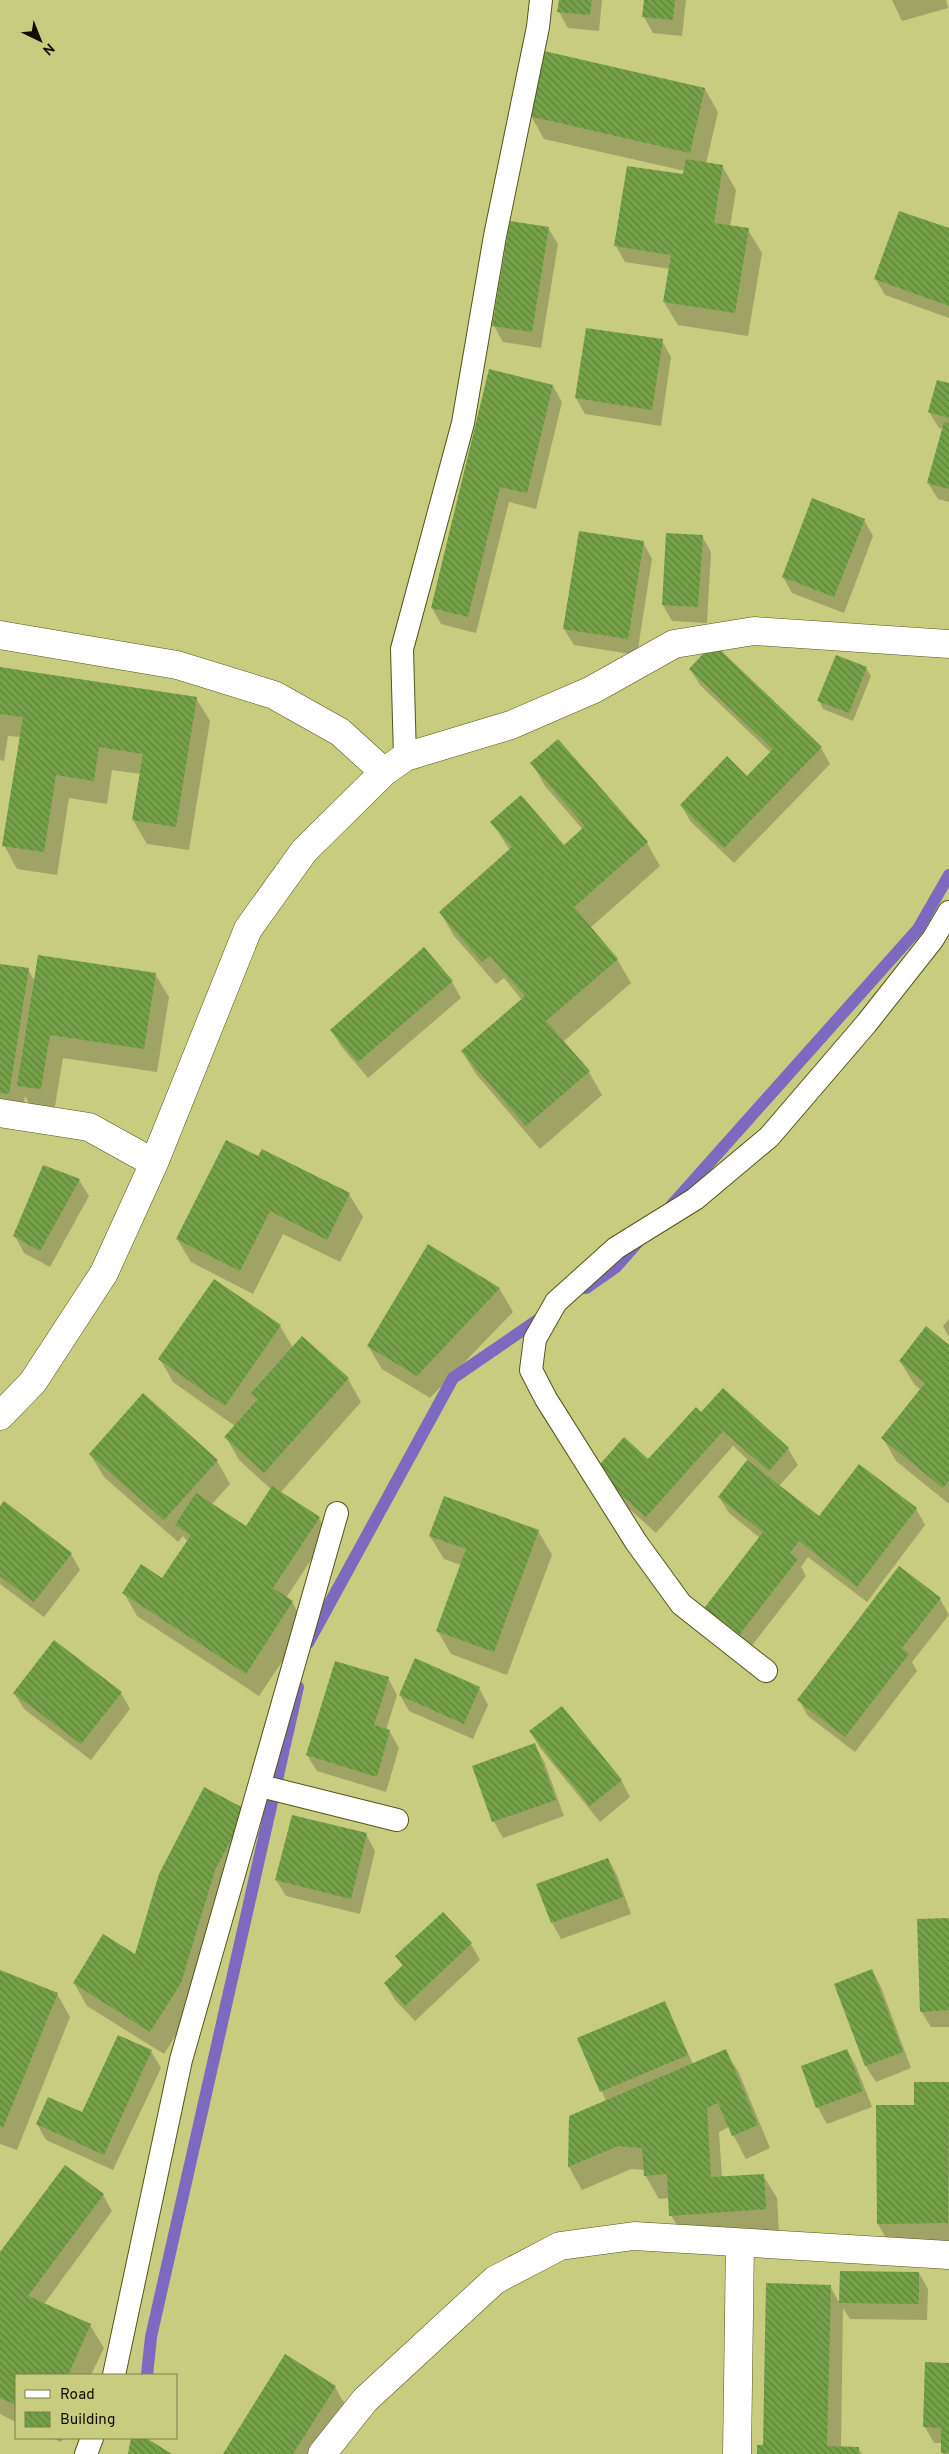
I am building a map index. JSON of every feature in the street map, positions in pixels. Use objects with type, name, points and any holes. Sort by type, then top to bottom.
[{"type":"street","points":[[0,1416],[33,1382],[104,1273],[154,1163],[248,929],[304,851],[394,764],[511,725],[592,690],[674,644],[754,631],[949,644]]},
{"type":"street","points":[[0,636],[177,665],[274,695],[394,764]]},
{"type":"street","points":[[0,1114],[88,1127],[154,1163]]},
{"type":"street","points":[[322,2454],[365,2400],[495,2280],[560,2246],[634,2236],[949,2255]]},
{"type":"street","points":[[737,2454],[740,2243]]},
{"type":"lane","points":[[394,764],[402,649],[463,424],[495,236],[538,27],[541,0]]},
{"type":"lane","points":[[766,1671],[681,1604],[636,1542],[546,1399],[531,1370],[535,1339],[556,1302],[616,1248],[695,1199],[769,1137],[866,1024],[934,939],[949,912]]},
{"type":"lane","points":[[114,2374],[181,2060],[261,1786],[337,1513]]},
{"type":"lane","points":[[261,1786],[397,1820]]},
{"type":"lane","points":[[86,2454],[92,2439]]},
{"type":"building","points":[[559,0],[592,0],[590,15],[557,12]]},
{"type":"building","points":[[644,0],[675,0],[673,20],[642,17]]},
{"type":"building","points":[[544,51],[705,88],[690,153],[529,116]]},
{"type":"building","points":[[686,159],[723,165],[714,223],[749,228],[735,313],[663,302],[671,255],[614,246],[627,166],[683,174]]},
{"type":"building","points":[[899,211],[949,228],[949,306],[874,279]]},
{"type":"building","points":[[510,221],[549,227],[532,332],[492,326]]},
{"type":"building","points":[[586,328],[663,339],[652,410],[575,398]]},
{"type":"building","points":[[489,369],[553,385],[527,493],[500,487],[468,617],[431,608]]},
{"type":"building","points":[[937,380],[949,383],[949,418],[928,412]]},
{"type":"building","points":[[944,422],[949,423],[949,489],[927,483]]},
{"type":"building","points":[[812,498],[865,519],[834,597],[782,577]]},
{"type":"building","points":[[579,531],[644,541],[628,639],[563,629]]},
{"type":"building","points":[[666,533],[703,535],[698,607],[662,605]]},
{"type":"building","points":[[713,643],[822,747],[724,848],[680,805],[727,756],[747,776],[773,749],[689,669]]},
{"type":"building","points":[[836,655],[867,667],[849,713],[817,701]]},
{"type":"building","points":[[0,667],[197,697],[176,827],[132,820],[143,754],[99,747],[94,781],[56,775],[44,852],[2,846],[23,717],[0,714]]},
{"type":"building","points":[[558,739],[648,842],[574,907],[618,959],[546,1021],[590,1071],[526,1126],[461,1051],[525,996],[490,956],[482,962],[439,912],[512,847],[490,822],[521,795],[564,845],[585,826],[530,763]]},
{"type":"building","points":[[424,947],[453,981],[358,1062],[330,1030]]},
{"type":"building","points":[[38,955],[156,973],[144,1049],[50,1035],[41,1089],[17,1086]]},
{"type":"building","points":[[0,964],[29,968],[9,1094],[0,1093]]},
{"type":"building","points":[[226,1140],[258,1156],[262,1149],[350,1193],[327,1240],[270,1211],[240,1271],[176,1239]]},
{"type":"building","points":[[43,1165],[80,1179],[40,1251],[13,1236]]},
{"type":"building","points":[[428,1244],[500,1288],[417,1376],[367,1346]]},
{"type":"building","points":[[214,1279],[281,1325],[225,1406],[158,1359]]},
{"type":"building","points":[[926,1326],[949,1345],[949,1480],[943,1488],[881,1438],[925,1383],[899,1361]]},
{"type":"building","points":[[302,1336],[349,1378],[264,1473],[224,1437],[258,1399],[251,1393]]},
{"type":"building","points":[[723,1388],[789,1448],[769,1471],[723,1431],[646,1517],[594,1471],[624,1437],[648,1459],[696,1407],[701,1412]]},
{"type":"building","points":[[143,1393],[218,1460],[164,1520],[89,1454]]},
{"type":"building","points":[[747,1460],[819,1516],[859,1464],[917,1508],[857,1587],[799,1541],[790,1553],[798,1559],[737,1638],[702,1611],[763,1532],[718,1497]]},
{"type":"building","points":[[272,1486],[320,1517],[273,1588],[293,1601],[246,1674],[122,1593],[141,1564],[162,1578],[191,1535],[175,1525],[196,1493],[246,1526]]},
{"type":"building","points":[[444,1496],[539,1530],[494,1652],[436,1631],[466,1549],[429,1536]]},
{"type":"building","points":[[4,1501],[72,1553],[34,1602],[0,1576],[0,1506]]},
{"type":"building","points":[[899,1566],[941,1598],[902,1648],[909,1654],[845,1737],[797,1700]]},
{"type":"building","points":[[54,1640],[122,1692],[81,1744],[13,1693]]},
{"type":"building","points":[[415,1658],[480,1687],[464,1724],[399,1695]]},
{"type":"building","points":[[335,1661],[389,1677],[374,1725],[390,1730],[377,1777],[306,1755]]},
{"type":"building","points":[[562,1706],[622,1780],[590,1806],[529,1731]]},
{"type":"building","points":[[535,1743],[556,1800],[492,1822],[472,1766]]},
{"type":"building","points":[[204,1787],[247,1810],[215,1870],[181,1983],[150,2032],[73,1983],[103,1934],[135,1954],[159,1874]]},
{"type":"building","points":[[292,1815],[367,1833],[351,1899],[275,1880]]},
{"type":"building","points":[[608,1858],[623,1897],[551,1923],[536,1884]]},
{"type":"building","points":[[443,1912],[472,1943],[405,2006],[384,1983],[403,1965],[395,1956]]},
{"type":"building","points":[[949,1918],[949,2010],[920,2012],[917,1919]]},
{"type":"building","points":[[872,1969],[903,2052],[865,2066],[834,1984]]},
{"type":"building","points":[[0,1970],[58,1993],[3,2128],[0,2126]]},
{"type":"building","points":[[665,2001],[688,2055],[600,2092],[577,2038]]},
{"type":"building","points":[[118,2035],[152,2050],[104,2155],[36,2124],[48,2097],[82,2112]]},
{"type":"building","points":[[726,2049],[758,2125],[732,2136],[718,2103],[707,2108],[711,2177],[764,2174],[766,2209],[669,2216],[667,2174],[644,2176],[642,2148],[618,2146],[568,2167],[569,2116]]},
{"type":"building","points":[[847,2049],[863,2091],[816,2108],[801,2066]]},
{"type":"building","points":[[914,2082],[949,2082],[948,2223],[877,2224],[876,2105],[914,2105]]},
{"type":"building","points":[[65,2165],[104,2194],[28,2296],[91,2324],[68,2374],[15,2374],[15,2405],[0,2398],[0,2252]]},
{"type":"building","points":[[840,2271],[919,2272],[919,2304],[839,2303]]},
{"type":"building","points":[[766,2283],[831,2285],[827,2446],[859,2447],[859,2454],[757,2454],[757,2445],[763,2445]]},
{"type":"building","points":[[285,2354],[336,2386],[293,2454],[223,2454]]},
{"type":"building","points":[[925,2362],[949,2363],[949,2453],[941,2453],[941,2428],[923,2427]]},
{"type":"building","points":[[131,2439],[148,2439],[172,2454],[128,2454]]},
{"type":"waterway","points":[[670,1207],[918,929],[949,875]]},
{"type":"waterway","points":[[586,1288],[616,1267],[638,1242]]},
{"type":"waterway","points":[[308,1643],[453,1378],[542,1317]]},
{"type":"waterway","points":[[147,2374],[151,2337],[298,1687]]}]
